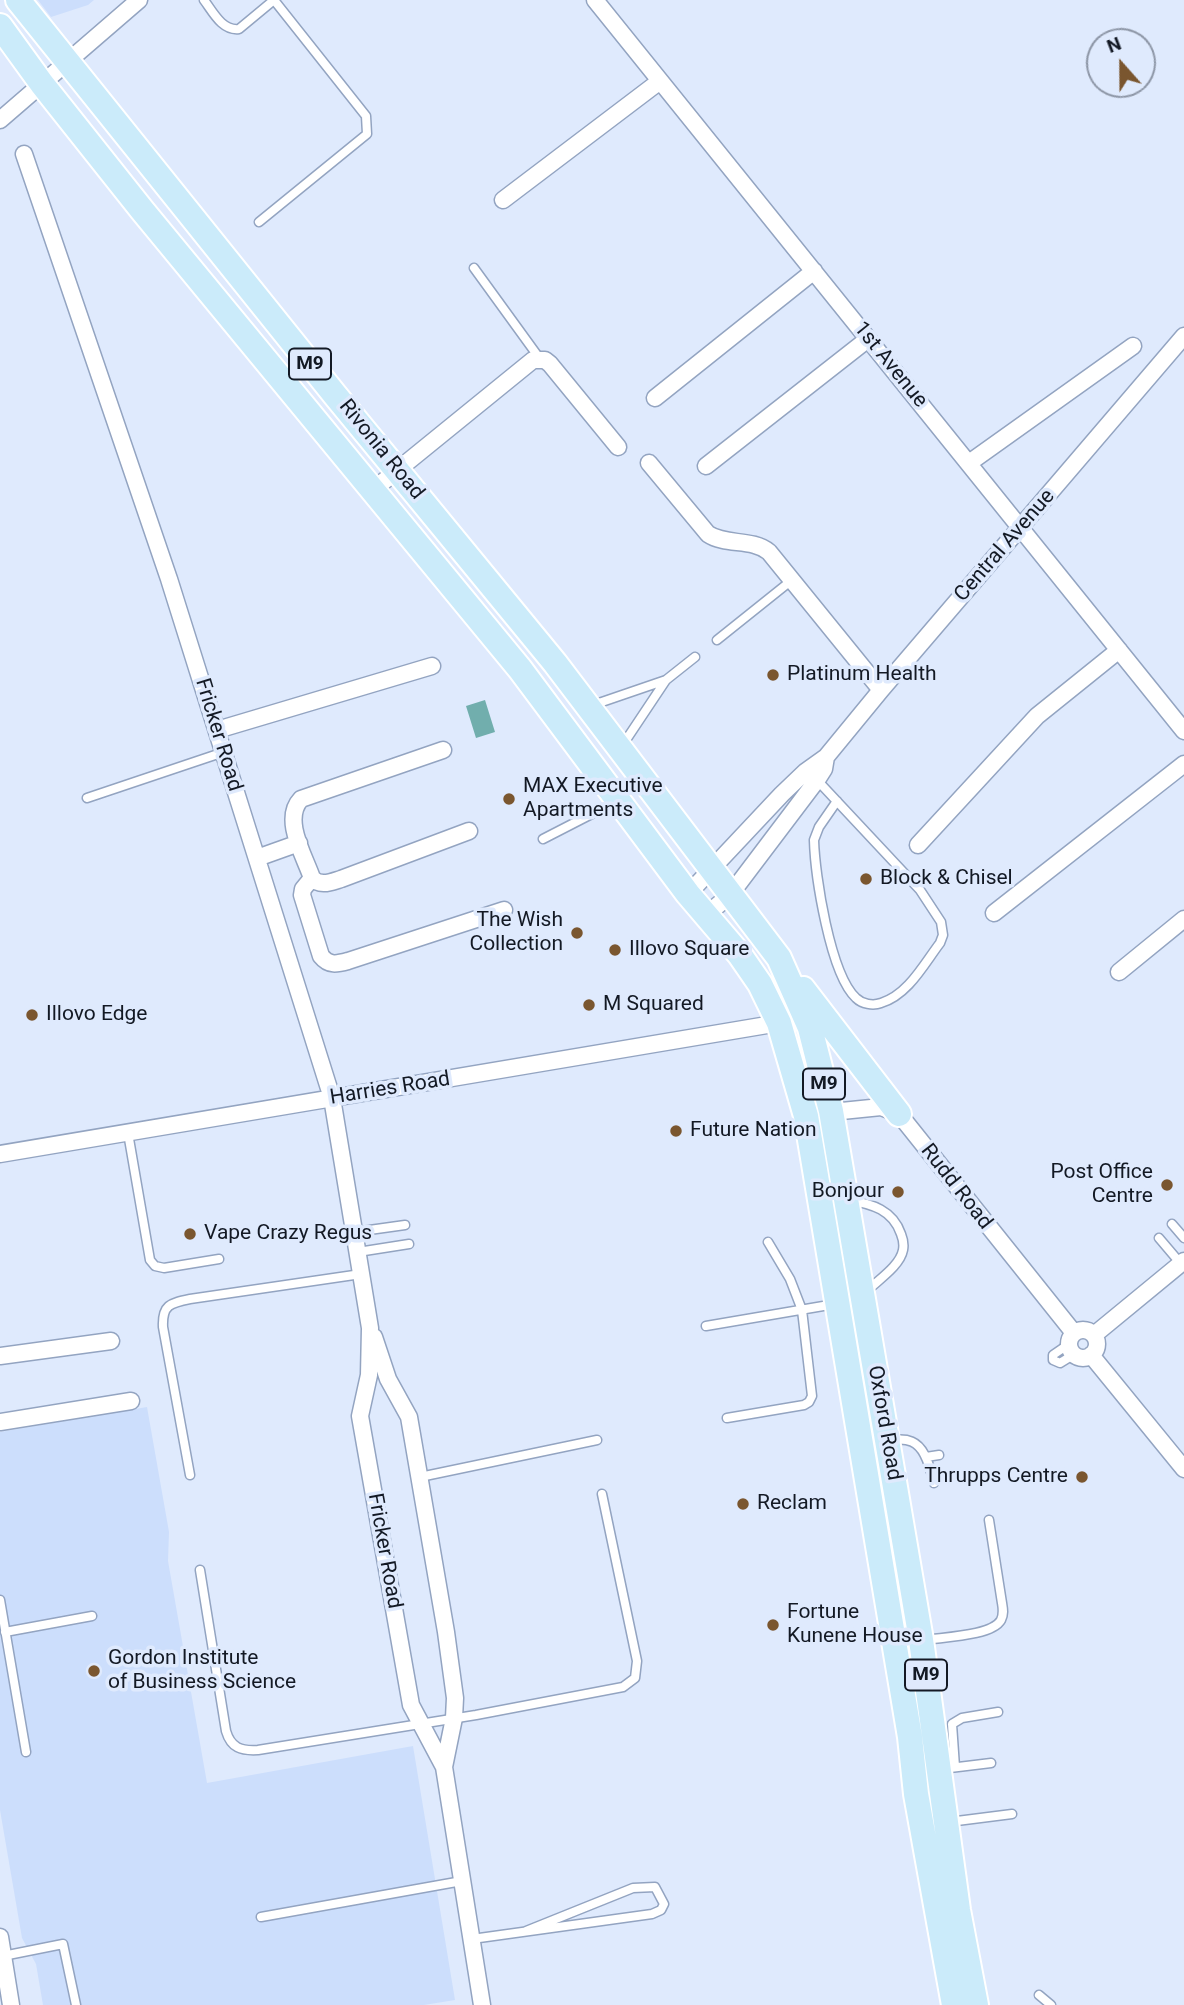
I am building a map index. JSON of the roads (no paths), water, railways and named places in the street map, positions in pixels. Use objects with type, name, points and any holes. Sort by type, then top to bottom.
[{"type":"main road","name":"Rivonia Road","points":[[18,0],[67,64],[555,663],[712,871]]},
{"type":"main road","name":"Rivonia Road","points":[[0,26],[42,85],[142,210],[520,669],[688,894]]},
{"type":"main road","name":"Oxford Road","points":[[712,871],[779,958],[810,1028],[838,1303],[916,1794],[954,2005]]},
{"type":"main road","name":"Oxford Road","points":[[688,894],[740,955],[760,984],[818,1113],[845,1199],[947,1768],[947,1822],[958,1910],[976,2005]]},
{"type":"main road","points":[[779,958],[899,1114]]},
{"type":"street","points":[[0,120],[139,0]]},
{"type":"street","name":"1st Avenue","points":[[595,0],[1184,731]]},
{"type":"street","points":[[503,200],[660,81]]},
{"type":"street","name":"Fricker Road","points":[[24,154],[169,579],[332,1098],[370,1328],[388,1379],[409,1417],[420,1477],[455,1699],[444,1767]]},
{"type":"street","points":[[655,398],[814,271]]},
{"type":"street","name":"Central Avenue","points":[[688,894],[782,794],[805,772],[826,758],[1184,336]]},
{"type":"street","points":[[706,466],[868,339]]},
{"type":"street","points":[[969,463],[1133,346]]},
{"type":"street","points":[[373,490],[527,363],[540,359],[550,363],[618,447]]},
{"type":"street","points":[[649,463],[708,534],[719,539],[764,548],[881,690]]},
{"type":"street","points":[[918,845],[1037,716],[1119,650]]},
{"type":"street","points":[[217,730],[432,666]]},
{"type":"street","points":[[443,750],[301,799],[293,810],[292,817],[299,843],[312,878],[315,882],[328,883],[469,831]]},
{"type":"street","name":"Central Avenue","points":[[705,916],[730,895],[817,780],[824,769],[826,758]]},
{"type":"street","points":[[994,913],[1184,764]]},
{"type":"street","points":[[257,858],[299,843]]},
{"type":"street","points":[[312,878],[303,889],[303,904],[321,956],[332,964],[504,909]]},
{"type":"street","points":[[1119,972],[1184,919]]},
{"type":"street","name":"Harries Road","points":[[0,1154],[779,1023]]},
{"type":"street","points":[[818,1113],[881,1107],[899,1114]]},
{"type":"street","name":"Rudd Road","points":[[899,1114],[1072,1344]]},
{"type":"street","points":[[1094,1335],[1182,1262]]},
{"type":"street","name":"Fricker Road","points":[[370,1328],[369,1375],[359,1416],[411,1704],[444,1767],[482,2005]]},
{"type":"street","points":[[1082,1329],[1094,1335],[1097,1346],[1091,1355],[1082,1358],[1072,1344],[1082,1329]]},
{"type":"street","points":[[0,1356],[111,1341]]},
{"type":"street","points":[[1091,1355],[1184,1469]]},
{"type":"street","points":[[0,1423],[131,1401]]},
{"type":"street","points":[[0,1937],[11,2005]]},
{"type":"lane","points":[[204,0],[225,27],[231,30],[239,29],[274,0],[366,116],[367,134],[259,222]]},
{"type":"lane","points":[[474,268],[540,359]]},
{"type":"lane","points":[[717,640],[792,580]]},
{"type":"lane","points":[[620,749],[666,680],[695,657]]},
{"type":"lane","points":[[588,707],[666,680]]},
{"type":"lane","points":[[87,798],[224,752]]},
{"type":"lane","points":[[817,780],[837,801],[920,890],[941,922],[943,935],[940,943],[905,989],[879,1004],[866,1004],[851,993],[835,960],[828,932],[814,839],[837,801]]},
{"type":"lane","points":[[543,839],[618,800]]},
{"type":"lane","points":[[128,1133],[150,1260],[155,1266],[164,1268],[219,1259]]},
{"type":"lane","points":[[845,1199],[881,1209],[892,1217],[903,1241],[903,1251],[896,1262],[862,1295]]},
{"type":"lane","points":[[1172,1224],[1184,1238]]},
{"type":"lane","points":[[355,1232],[405,1225]]},
{"type":"lane","points":[[1159,1238],[1182,1262]]},
{"type":"lane","points":[[727,1419],[804,1405],[812,1396],[802,1310],[790,1279],[768,1242]]},
{"type":"lane","points":[[358,1252],[409,1244]]},
{"type":"lane","points":[[190,1475],[163,1327],[163,1315],[167,1307],[174,1302],[190,1298],[361,1274]]},
{"type":"lane","points":[[706,1326],[838,1303]]},
{"type":"lane","points":[[860,1447],[906,1439],[921,1449],[934,1483]]},
{"type":"lane","points":[[420,1477],[597,1440]]},
{"type":"lane","points":[[926,1457],[939,1455]]},
{"type":"lane","points":[[200,1570],[226,1731],[229,1741],[244,1751],[420,1724],[623,1687],[635,1678],[636,1661],[602,1494]]},
{"type":"lane","points":[[922,1640],[985,1631],[1000,1621],[1003,1615],[1002,1603],[989,1520]]},
{"type":"lane","points":[[0,1600],[26,1752]]},
{"type":"lane","points":[[5,1632],[92,1616]]},
{"type":"lane","points":[[991,1763],[947,1768],[951,1724],[962,1718],[999,1712]]},
{"type":"lane","points":[[947,1822],[1012,1814]]},
{"type":"lane","points":[[261,1917],[462,1881]]},
{"type":"lane","points":[[472,1939],[652,1914],[661,1910],[664,1904],[655,1887],[634,1888],[526,1931]]},
{"type":"lane","points":[[3,1956],[63,1944],[76,2005]]},
{"type":"lane","points":[[1039,1995],[1051,2005]]},
{"type":"place","name":"Platinum Health","points":[[773,675]]},
{"type":"place","name":"MAX Executive Apartments","points":[[509,799]]},
{"type":"place","name":"Block & Chisel","points":[[866,879]]},
{"type":"place","name":"The Wish Collection","points":[[577,933]]},
{"type":"place","name":"Illovo Square","points":[[615,950]]},
{"type":"place","name":"M Squared","points":[[589,1005]]},
{"type":"place","name":"Illovo Edge","points":[[32,1015]]},
{"type":"place","name":"Future Nation","points":[[676,1131]]},
{"type":"place","name":"Post Office Centre","points":[[1167,1185]]},
{"type":"place","name":"Bonjour","points":[[898,1192]]},
{"type":"place","name":"Vape Crazy Regus","points":[[190,1234]]},
{"type":"place","name":"Thrupps Centre","points":[[1082,1477]]},
{"type":"place","name":"Reclam","points":[[743,1504]]},
{"type":"place","name":"Fortune Kunene House","points":[[773,1625]]},
{"type":"place","name":"Gordon Institute of Business Science","points":[[94,1671]]}]
